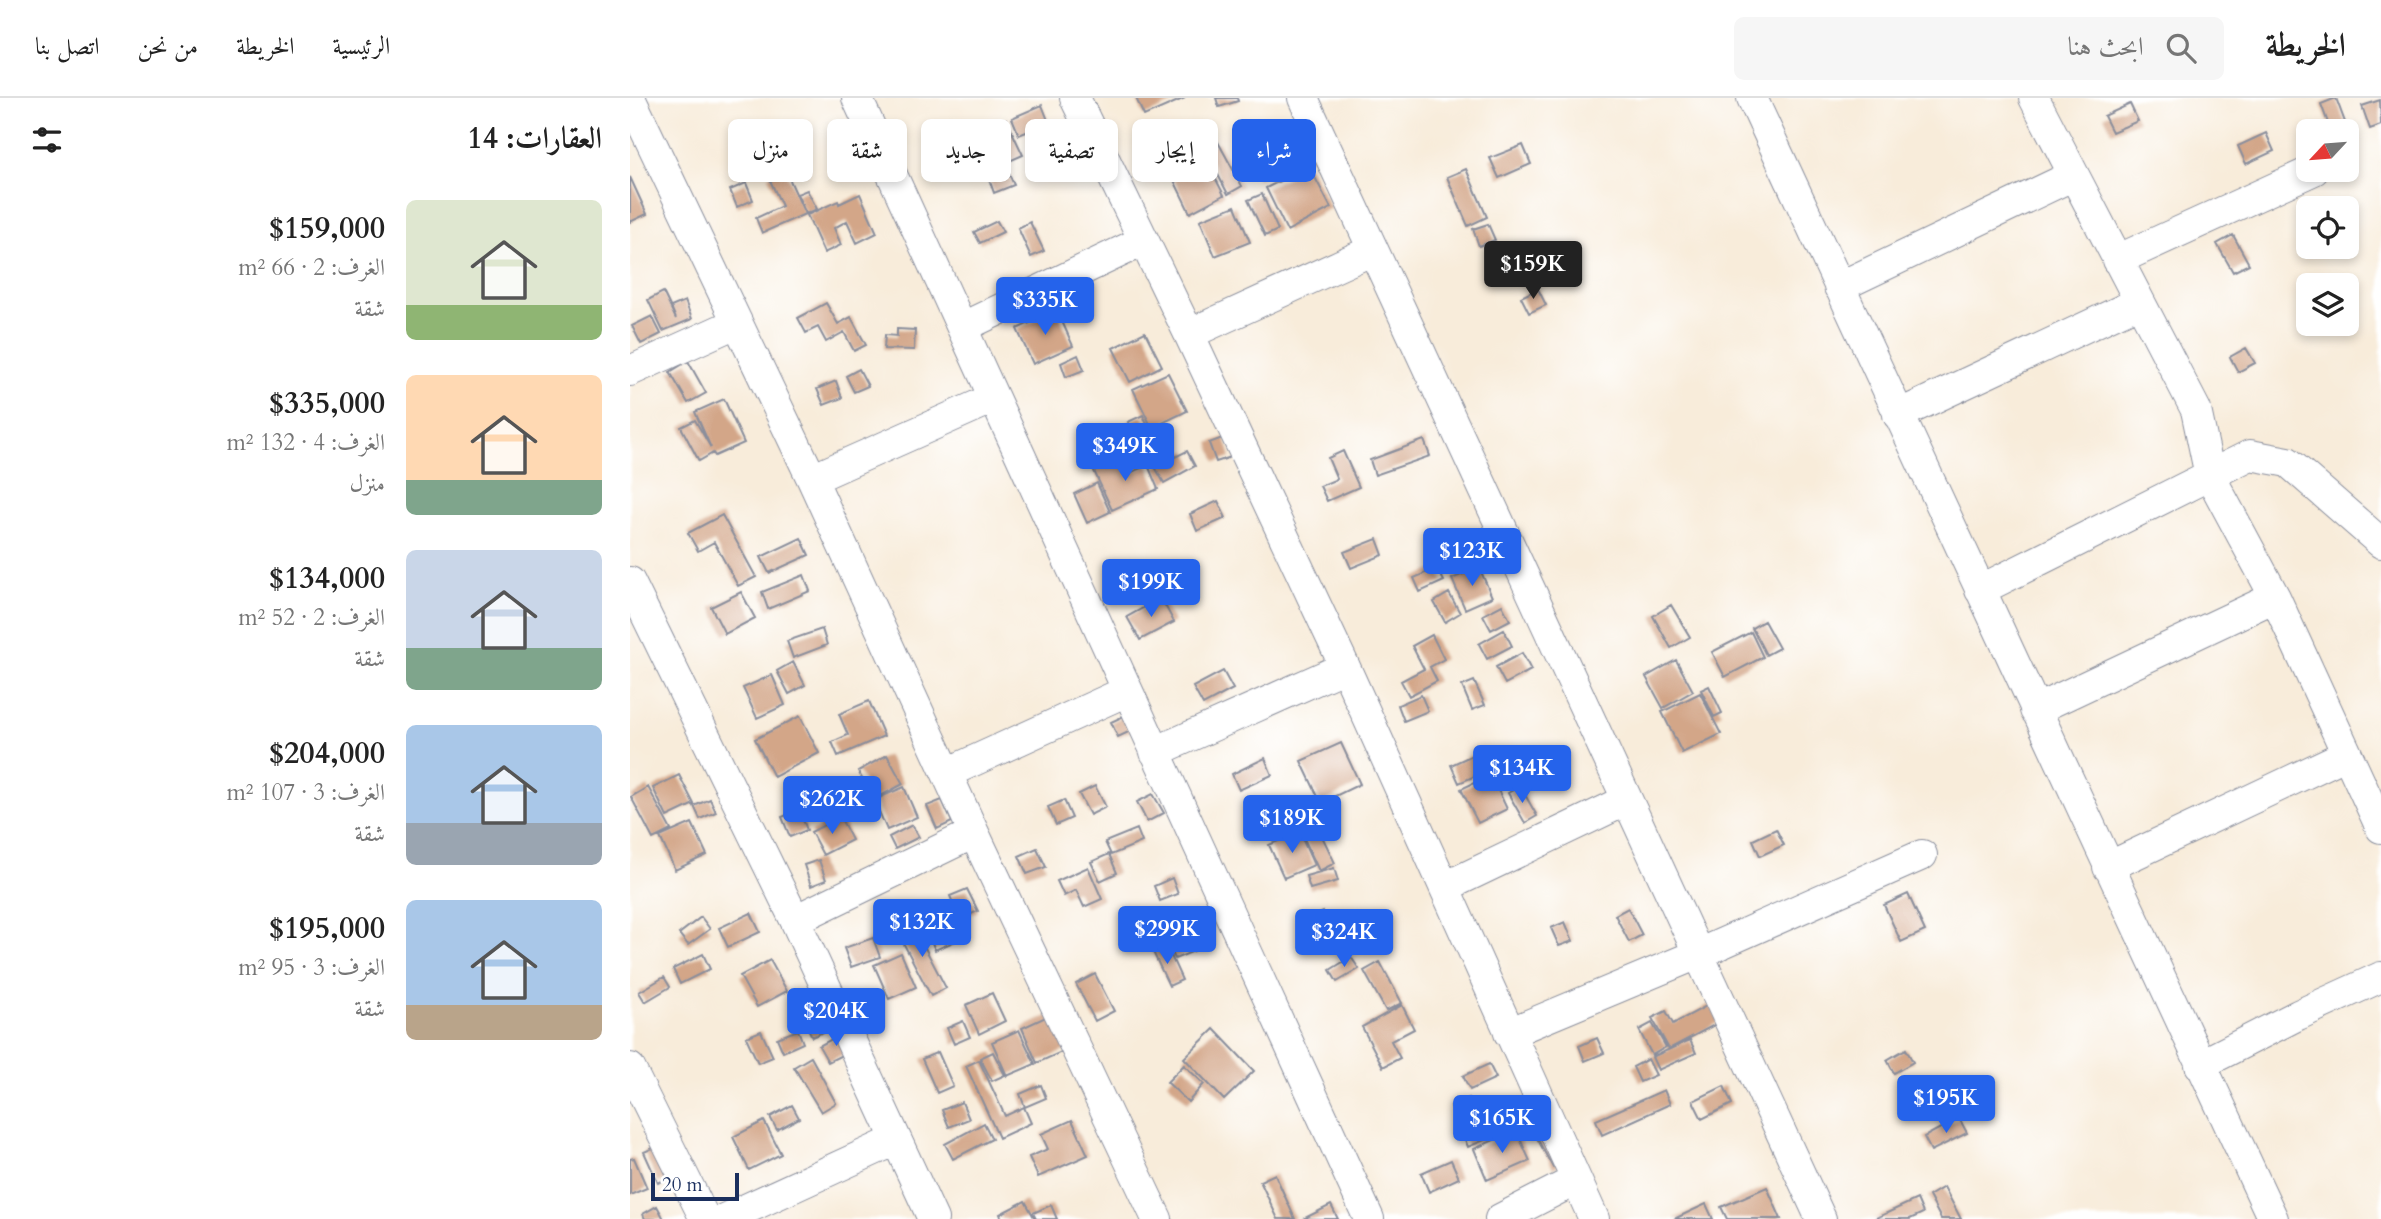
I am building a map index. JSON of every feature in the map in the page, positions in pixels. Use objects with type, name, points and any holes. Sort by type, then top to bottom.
[{"type":"street","points":[[631,98],[1157,1219]]},
{"type":"street","points":[[857,98],[1369,1219]]},
{"type":"street","points":[[1075,98],[1345,667],[1594,1219]]},
{"type":"street","points":[[1303,98],[1821,1219]]},
{"type":"street","points":[[1752,98],[2273,1219]]},
{"type":"street","points":[[2034,98],[2196,410],[2210,476],[2275,597],[2381,828]]},
{"type":"street","points":[[1839,287],[2074,175]]},
{"type":"street","points":[[2117,260],[2296,178]]},
{"type":"street","points":[[963,327],[1143,241]]},
{"type":"street","points":[[1189,334],[1373,250]]},
{"type":"street","points":[[1898,415],[2139,302]]},
{"type":"street","points":[[630,371],[736,323]]},
{"type":"street","points":[[811,479],[995,398]]},
{"type":"street","points":[[1980,590],[2250,455],[2288,462],[2381,543]]},
{"type":"street","points":[[630,584],[795,919],[933,1219]]},
{"type":"street","points":[[2035,710],[2275,597]]},
{"type":"street","points":[[1155,752],[1345,667]]},
{"type":"street","points":[[947,773],[1127,691]]},
{"type":"street","points":[[2108,867],[2347,754]]},
{"type":"street","points":[[1445,887],[1627,800]]},
{"type":"street","points":[[795,919],[974,833]]},
{"type":"street","points":[[1509,1033],[1698,954],[1922,855]]},
{"type":"street","points":[[2200,1065],[2381,977]]},
{"type":"street","points":[[630,1068],[705,1219]]},
{"type":"street","points":[[724,1219],[896,1140]]},
{"type":"street","points":[[1500,1219],[1576,1180]]},
{"type":"building","points":[[1136,98],[1185,98],[1144,116]]},
{"type":"building","points":[[1216,98],[1237,98],[1238,101],[1219,107]]},
{"type":"building","points":[[2336,98],[2344,119],[2327,119],[2321,104]]},
{"type":"building","points":[[2380,100],[2381,125],[2370,129],[2362,106]]},
{"type":"building","points":[[2130,104],[2138,121],[2112,132],[2104,116]]},
{"type":"building","points":[[1042,105],[1047,119],[1025,119],[1025,133],[1019,135],[1012,118]]},
{"type":"building","points":[[1011,130],[1023,155],[1011,160]]},
{"type":"building","points":[[2266,133],[2274,151],[2246,164],[2238,146]]},
{"type":"building","points":[[1218,142],[1232,168],[1232,182],[1240,182],[1242,186],[1228,194],[1218,175]]},
{"type":"building","points":[[1523,145],[1531,164],[1499,178],[1490,158]]},
{"type":"building","points":[[1466,169],[1487,217],[1468,226],[1447,177]]},
{"type":"building","points":[[630,177],[647,214],[630,222]]},
{"type":"building","points":[[1011,178],[1014,185],[994,193],[990,182],[1011,182]]},
{"type":"building","points":[[1316,179],[1331,208],[1287,231],[1266,188],[1278,182],[1316,182]]},
{"type":"building","points":[[771,182],[791,182],[805,214],[762,233],[756,218],[782,206]]},
{"type":"building","points":[[1175,182],[1217,182],[1224,195],[1190,213]]},
{"type":"building","points":[[746,183],[753,200],[737,207],[730,190]]},
{"type":"building","points":[[807,190],[817,209],[806,214],[797,194]]},
{"type":"building","points":[[860,194],[877,233],[857,243],[847,221],[834,228],[841,245],[824,253],[807,215]]},
{"type":"building","points":[[1262,194],[1278,230],[1265,236],[1248,200]]},
{"type":"building","points":[[1235,206],[1250,242],[1215,256],[1200,220]]},
{"type":"building","points":[[997,221],[1003,232],[980,243],[974,232]]},
{"type":"building","points":[[1030,222],[1044,251],[1031,257],[1018,228]]},
{"type":"building","points":[[1488,224],[1495,240],[1479,246],[1473,229]]},
{"type":"building","points":[[2233,235],[2249,264],[2233,272],[2217,244]]},
{"type":"building","points":[[1538,289],[1546,305],[1529,313],[1521,297]]},
{"type":"building","points":[[663,292],[676,319],[671,307],[685,301],[692,319],[663,331],[648,300]]},
{"type":"building","points":[[826,303],[838,324],[851,317],[866,345],[854,351],[844,332],[826,342],[818,327],[806,333],[798,318]]},
{"type":"building","points":[[1057,310],[1073,346],[1033,364],[1017,329]]},
{"type":"building","points":[[652,316],[661,334],[641,344],[632,326]]},
{"type":"building","points":[[897,329],[915,330],[914,350],[884,349],[885,335],[897,336]]},
{"type":"building","points":[[1145,332],[1162,366],[1130,382],[1113,348]]},
{"type":"building","points":[[2246,348],[2255,363],[2238,372],[2230,357]]},
{"type":"building","points":[[1078,355],[1084,370],[1066,377],[1061,363]]},
{"type":"building","points":[[688,361],[706,393],[688,403],[670,372]]},
{"type":"building","points":[[859,369],[868,386],[854,392],[846,376]]},
{"type":"building","points":[[1168,373],[1187,411],[1152,428],[1133,389]]},
{"type":"building","points":[[836,381],[842,398],[824,405],[817,389]]},
{"type":"building","points":[[724,399],[744,443],[715,456],[713,453],[699,461],[681,427],[695,420],[711,448],[695,412]]},
{"type":"building","points":[[1143,415],[1151,433],[1136,440],[1128,422]]},
{"type":"building","points":[[1165,437],[1168,453],[1147,457],[1144,441]]},
{"type":"building","points":[[1225,437],[1231,457],[1216,462],[1209,443]]},
{"type":"building","points":[[1424,440],[1430,456],[1375,475],[1370,460]]},
{"type":"building","points":[[1187,451],[1195,466],[1164,483],[1155,467]]},
{"type":"building","points":[[1343,451],[1359,487],[1327,501],[1320,486],[1337,479],[1328,458]]},
{"type":"building","points":[[1123,458],[1130,473],[1148,465],[1158,489],[1112,510],[1094,471]]},
{"type":"building","points":[[1097,483],[1110,512],[1087,523],[1074,494]]},
{"type":"building","points":[[1218,501],[1226,518],[1197,531],[1190,514]]},
{"type":"building","points":[[722,515],[756,577],[738,586],[714,542],[698,551],[688,533]]},
{"type":"building","points":[[801,538],[809,555],[769,573],[761,557]]},
{"type":"building","points":[[1377,539],[1383,555],[1351,568],[1344,552]]},
{"type":"building","points":[[1479,567],[1492,597],[1465,609],[1452,579]]},
{"type":"building","points":[[1437,568],[1444,581],[1420,592],[1414,578]]},
{"type":"building","points":[[804,575],[810,591],[768,609],[762,592]]},
{"type":"building","points":[[741,592],[755,618],[725,634],[711,607]]},
{"type":"building","points":[[1449,593],[1460,613],[1445,622],[1434,602]]},
{"type":"building","points":[[1161,598],[1174,622],[1140,640],[1127,617]]},
{"type":"building","points":[[1502,605],[1510,620],[1491,630],[1483,615]]},
{"type":"building","points":[[1671,605],[1690,637],[1671,648],[1653,616]]},
{"type":"building","points":[[1764,621],[1779,648],[1766,655],[1752,628]]},
{"type":"building","points":[[822,629],[827,645],[793,658],[787,641]]},
{"type":"building","points":[[1504,630],[1512,646],[1487,659],[1479,644]]},
{"type":"building","points":[[1751,632],[1763,657],[1725,677],[1712,652]]},
{"type":"building","points":[[1432,635],[1444,659],[1430,667],[1437,681],[1409,696],[1401,681],[1424,669],[1412,646]]},
{"type":"building","points":[[1522,653],[1531,670],[1505,684],[1496,667]]},
{"type":"building","points":[[1676,660],[1693,691],[1663,708],[1646,677]]},
{"type":"building","points":[[793,662],[805,685],[789,694],[777,671]]},
{"type":"building","points":[[1223,671],[1233,689],[1203,705],[1193,687]]},
{"type":"building","points":[[772,675],[785,705],[757,718],[743,688]]},
{"type":"building","points":[[1474,681],[1485,705],[1472,710],[1462,686]]},
{"type":"building","points":[[1709,686],[1722,713],[1714,717],[1701,690]]},
{"type":"building","points":[[1700,693],[1721,734],[1682,753],[1662,712]]},
{"type":"building","points":[[1421,695],[1428,711],[1404,721],[1398,705]]},
{"type":"building","points":[[869,701],[884,736],[838,756],[832,742],[848,735],[839,714]]},
{"type":"building","points":[[1128,714],[1135,729],[1118,737],[1111,722]]},
{"type":"building","points":[[800,716],[819,753],[774,777],[755,739]]},
{"type":"building","points":[[1341,743],[1360,784],[1321,803],[1301,761]]},
{"type":"building","points":[[1481,751],[1489,770],[1459,783],[1451,765]]},
{"type":"building","points":[[887,755],[903,784],[873,800],[858,771]]},
{"type":"building","points":[[1265,758],[1272,775],[1239,790],[1232,774]]},
{"type":"building","points":[[679,775],[694,804],[667,817],[653,788]]},
{"type":"building","points":[[1491,775],[1507,809],[1478,823],[1461,789]]},
{"type":"building","points":[[1095,786],[1106,807],[1090,815],[1079,794]]},
{"type":"building","points":[[1520,786],[1537,816],[1525,823],[1508,793]]},
{"type":"building","points":[[648,787],[671,830],[653,839],[631,797]]},
{"type":"building","points":[[904,787],[917,817],[887,830],[874,800]]},
{"type":"building","points":[[1153,794],[1164,813],[1147,822],[1137,802]]},
{"type":"building","points":[[710,799],[716,812],[700,819],[694,806]]},
{"type":"building","points":[[942,800],[952,822],[937,829],[927,806]]},
{"type":"building","points":[[1064,800],[1072,818],[1056,825],[1048,807]]},
{"type":"building","points":[[799,810],[807,830],[790,837],[782,817]]},
{"type":"building","points":[[840,817],[852,840],[823,855],[811,832]]},
{"type":"building","points":[[692,823],[707,855],[675,870],[660,837]]},
{"type":"building","points":[[912,825],[919,837],[895,849],[889,837]]},
{"type":"building","points":[[1317,826],[1335,863],[1319,871],[1302,834]]},
{"type":"building","points":[[1137,829],[1142,842],[1111,855],[1105,842]]},
{"type":"building","points":[[1776,829],[1784,845],[1760,856],[1753,840]]},
{"type":"building","points":[[1299,832],[1314,865],[1284,878],[1269,845]]},
{"type":"building","points":[[1037,848],[1046,867],[1027,874],[1019,856]]},
{"type":"building","points":[[1109,854],[1117,873],[1100,881],[1091,862]]},
{"type":"building","points":[[819,860],[826,880],[811,886],[804,865]]},
{"type":"building","points":[[1088,867],[1102,899],[1084,907],[1076,890],[1064,896],[1057,881]]},
{"type":"building","points":[[1334,868],[1338,881],[1310,889],[1306,876]]},
{"type":"building","points":[[1172,878],[1178,894],[1160,901],[1154,886]]},
{"type":"building","points":[[967,889],[978,911],[960,919],[950,896]]},
{"type":"building","points":[[1908,894],[1925,931],[1901,942],[1884,905]]},
{"type":"building","points":[[1628,908],[1642,935],[1629,942],[1615,915]]},
{"type":"building","points":[[1323,912],[1328,923],[1306,934],[1301,923]]},
{"type":"building","points":[[751,913],[760,932],[728,947],[719,928]]},
{"type":"building","points":[[701,917],[710,929],[688,945],[679,934]]},
{"type":"building","points":[[1565,922],[1573,941],[1559,946],[1551,928]]},
{"type":"building","points":[[912,923],[946,988],[931,996],[897,931]]},
{"type":"building","points":[[1362,925],[1372,942],[1349,955],[1340,937]]},
{"type":"building","points":[[952,928],[958,940],[935,950],[930,938]]},
{"type":"building","points":[[1188,936],[1194,951],[1175,959],[1168,943]]},
{"type":"building","points":[[873,938],[880,957],[851,967],[844,948]]},
{"type":"building","points":[[1166,945],[1182,980],[1169,986],[1153,952]]},
{"type":"building","points":[[901,953],[916,987],[889,999],[874,965]]},
{"type":"building","points":[[703,954],[710,969],[680,984],[673,969]]},
{"type":"building","points":[[1351,957],[1359,969],[1337,982],[1330,970]]},
{"type":"building","points":[[770,960],[787,991],[757,1007],[740,976]]},
{"type":"building","points":[[1380,962],[1402,1003],[1386,1011],[1364,971]]},
{"type":"building","points":[[1095,974],[1114,1011],[1095,1021],[1076,984]]},
{"type":"building","points":[[664,977],[670,987],[645,1002],[639,992]]},
{"type":"building","points":[[992,993],[1005,1021],[979,1034],[966,1005]]},
{"type":"building","points":[[816,1003],[828,1030],[812,1037],[800,1010]]},
{"type":"building","points":[[1710,1004],[1720,1022],[1669,1049],[1652,1018],[1666,1011],[1673,1024]]},
{"type":"building","points":[[1402,1005],[1414,1029],[1391,1041],[1400,1058],[1383,1067],[1362,1027]]},
{"type":"building","points":[[1050,1015],[1066,1050],[1037,1063],[1022,1028]]},
{"type":"building","points":[[963,1021],[970,1037],[954,1044],[947,1028]]},
{"type":"building","points":[[1652,1023],[1666,1047],[1652,1055],[1639,1030]]},
{"type":"building","points":[[1214,1029],[1254,1071],[1224,1100],[1184,1058]]},
{"type":"building","points":[[798,1030],[803,1043],[783,1052],[777,1038]]},
{"type":"building","points":[[1019,1030],[1035,1064],[1007,1076],[992,1042]]},
{"type":"building","points":[[761,1031],[773,1057],[758,1063],[746,1037]]},
{"type":"building","points":[[843,1033],[852,1050],[828,1062],[819,1046]]},
{"type":"building","points":[[1597,1038],[1604,1053],[1585,1061],[1579,1046]]},
{"type":"building","points":[[1690,1040],[1696,1053],[1658,1070],[1652,1057]]},
{"type":"building","points":[[1906,1049],[1913,1062],[1894,1073],[1887,1060]]},
{"type":"building","points":[[938,1052],[953,1086],[937,1093],[922,1059]]},
{"type":"building","points":[[993,1052],[1005,1075],[992,1081],[980,1058]]},
{"type":"building","points":[[811,1057],[836,1103],[821,1112],[794,1067]]},
{"type":"building","points":[[1648,1059],[1656,1075],[1640,1082],[1633,1067]]},
{"type":"building","points":[[979,1060],[1005,1116],[1024,1107],[1031,1123],[999,1138],[966,1066]]},
{"type":"building","points":[[1489,1064],[1496,1078],[1470,1090],[1463,1076]]},
{"type":"building","points":[[1184,1065],[1204,1084],[1188,1102],[1167,1082]]},
{"type":"building","points":[[1041,1085],[1046,1098],[1025,1107],[1020,1094]]},
{"type":"building","points":[[1724,1086],[1732,1104],[1702,1119],[1693,1101]]},
{"type":"building","points":[[1664,1090],[1670,1104],[1602,1135],[1596,1120]]},
{"type":"building","points":[[1469,1098],[1487,1139],[1468,1147],[1451,1106]]},
{"type":"building","points":[[962,1102],[969,1119],[949,1127],[942,1110]]},
{"type":"building","points":[[792,1105],[799,1118],[777,1130],[770,1117]]},
{"type":"building","points":[[1544,1118],[1566,1161],[1553,1168],[1530,1125]]},
{"type":"building","points":[[1959,1118],[1967,1133],[1931,1151],[1924,1137]]},
{"type":"building","points":[[1072,1120],[1088,1155],[1038,1177],[1029,1157],[1048,1149],[1041,1134]]},
{"type":"building","points":[[764,1121],[781,1154],[749,1170],[733,1137]]},
{"type":"building","points":[[984,1123],[992,1139],[953,1159],[945,1144]]},
{"type":"building","points":[[1516,1130],[1530,1161],[1487,1180],[1474,1149]]},
{"type":"building","points":[[662,1144],[676,1175],[658,1183],[644,1152]]},
{"type":"building","points":[[634,1158],[647,1188],[630,1195],[630,1159]]},
{"type":"building","points":[[1451,1160],[1459,1178],[1429,1192],[1421,1173]]},
{"type":"building","points":[[1275,1174],[1295,1219],[1278,1219],[1260,1181]]},
{"type":"building","points":[[1767,1187],[1781,1219],[1727,1219],[1721,1207]]},
{"type":"building","points":[[1944,1187],[1961,1219],[1941,1219],[1929,1196]]},
{"type":"building","points":[[1917,1199],[1923,1213],[1910,1219],[1874,1219]]},
{"type":"building","points":[[1025,1201],[1035,1219],[1002,1219],[1000,1214]]},
{"type":"building","points":[[1706,1204],[1713,1219],[1674,1219]]},
{"type":"building","points":[[1051,1205],[1057,1219],[1036,1219],[1033,1213]]},
{"type":"building","points":[[1331,1205],[1338,1219],[1303,1219]]},
{"type":"building","points":[[657,1206],[664,1219],[645,1219],[643,1214]]}]
